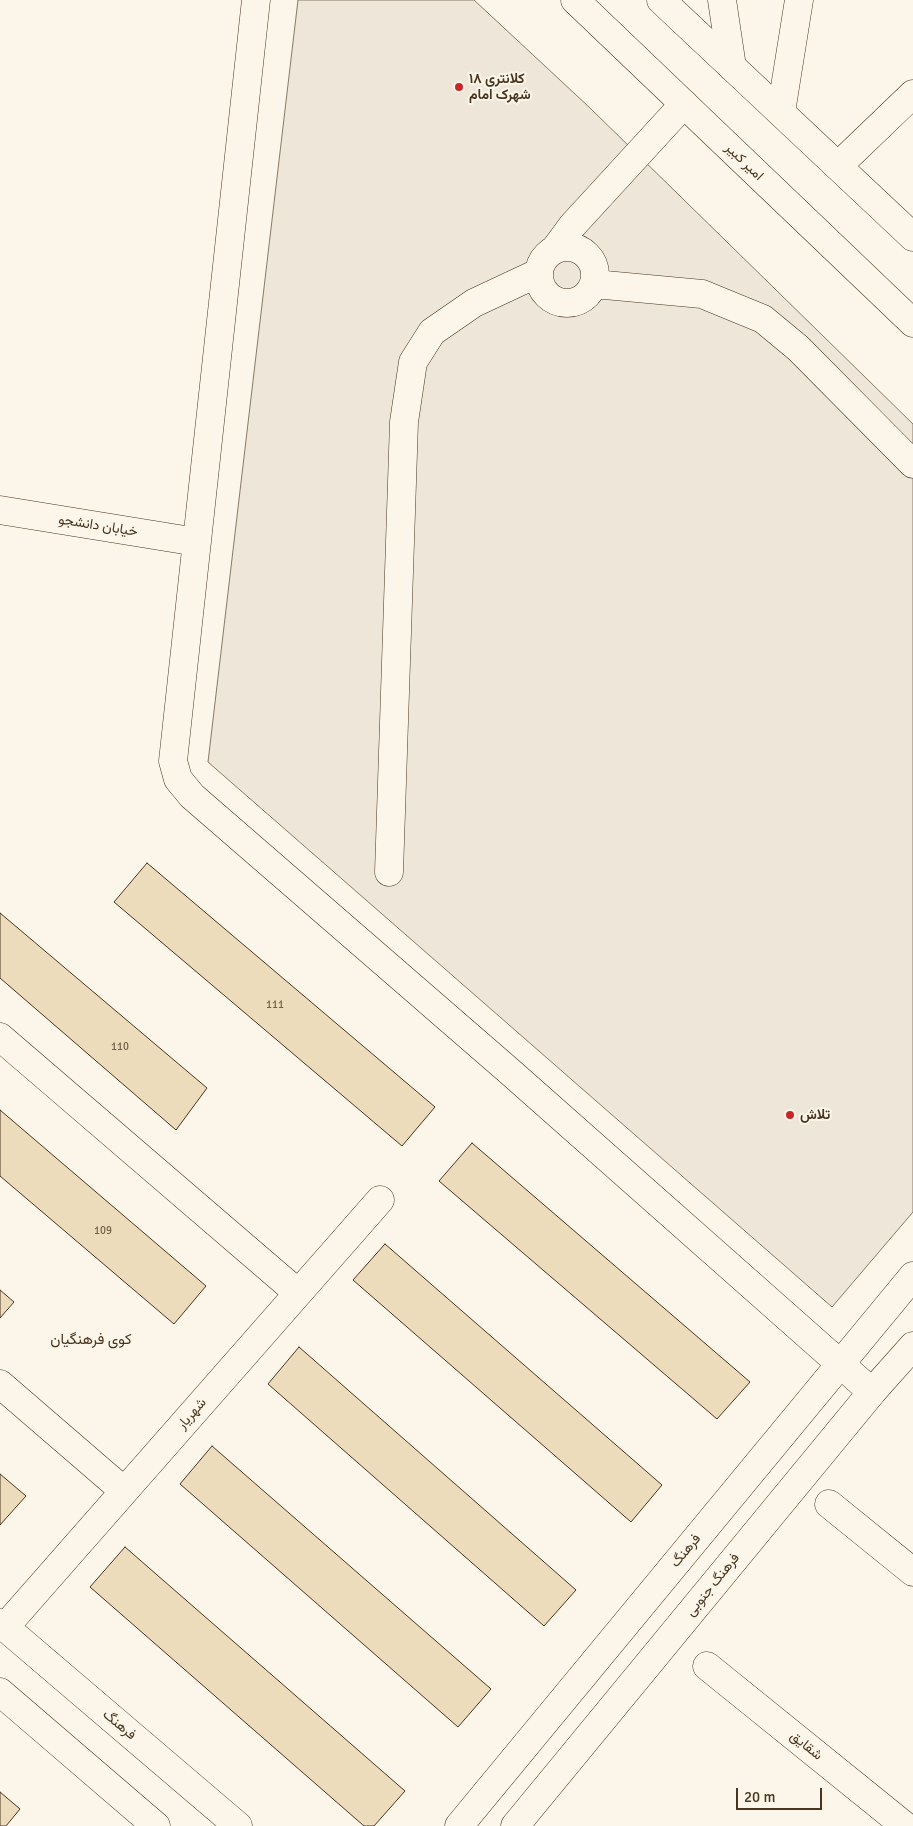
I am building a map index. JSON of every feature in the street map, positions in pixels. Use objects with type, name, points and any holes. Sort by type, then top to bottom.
[{"type":"street","points":[[256,0],[173,761],[178,779],[192,796],[508,1070],[839,1365],[872,1392]]},
{"type":"street","name":"امیر کبیر","points":[[575,0],[913,323]]},
{"type":"street","points":[[661,0],[913,237]]},
{"type":"street","points":[[722,0],[732,67]]},
{"type":"street","points":[[781,112],[799,0]]},
{"type":"street","points":[[838,166],[913,94]]},
{"type":"street","points":[[556,249],[572,226],[684,104]]},
{"type":"street","points":[[566,246],[576,248],[586,253],[592,262],[596,272],[594,284],[588,295],[578,302],[566,304],[554,301],[544,293],[539,284],[538,274],[541,263],[547,254],[556,249],[566,246]]},
{"type":"street","points":[[389,872],[404,422],[413,362],[432,332],[474,303],[538,274]]},
{"type":"street","points":[[594,284],[702,294],[763,319],[798,348],[913,464]]},
{"type":"street","name":"خیابان دانشجو","points":[[0,510],[197,542]]},
{"type":"street","points":[[0,1037],[298,1293]]},
{"type":"street","name":"شهریار","points":[[2,1625],[124,1491],[380,1200]]},
{"type":"street","name":"فرهنگ","points":[[459,1826],[913,1276]]},
{"type":"street","name":"فرهنگ جنوبی","points":[[515,1826],[872,1392],[913,1346]]},
{"type":"street","points":[[0,1384],[124,1491]]},
{"type":"street","points":[[829,1504],[913,1572]]},
{"type":"street","name":"فرهنگ","points":[[2,1625],[238,1826]]},
{"type":"street","name":"شقایق","points":[[707,1666],[905,1826]]},
{"type":"street","points":[[0,1692],[156,1826]]},
{"type":"shaded area","points":[[298,0],[474,0],[589,107],[913,424],[913,1212],[832,1307],[208,762]]},
{"type":"building","points":[[147,863],[435,1107],[402,1146],[114,902]]},
{"type":"building","points":[[0,913],[207,1088],[176,1130],[0,978]]},
{"type":"building","points":[[0,1110],[206,1286],[174,1324],[0,1176]]},
{"type":"building","points":[[472,1143],[750,1382],[717,1419],[439,1181]]},
{"type":"building","points":[[385,1244],[662,1485],[631,1522],[353,1280]]},
{"type":"building","points":[[0,1290],[14,1302],[0,1318]]},
{"type":"building","points":[[299,1347],[576,1590],[544,1626],[268,1384]]},
{"type":"building","points":[[212,1446],[491,1689],[458,1727],[180,1484]]},
{"type":"building","points":[[0,1474],[26,1496],[0,1525]]},
{"type":"building","points":[[125,1547],[405,1791],[374,1826],[364,1826],[90,1587]]},
{"type":"building","points":[[0,1792],[20,1809],[6,1826],[0,1826]]},
{"type":"place","name":"کلانتری ١٨ شهرک امام","points":[[459,87]]},
{"type":"place","name":"تلاش","points":[[790,1115]]},
{"type":"district","name":"کوی فرهنگیان","points":[[91,1340]]}]
